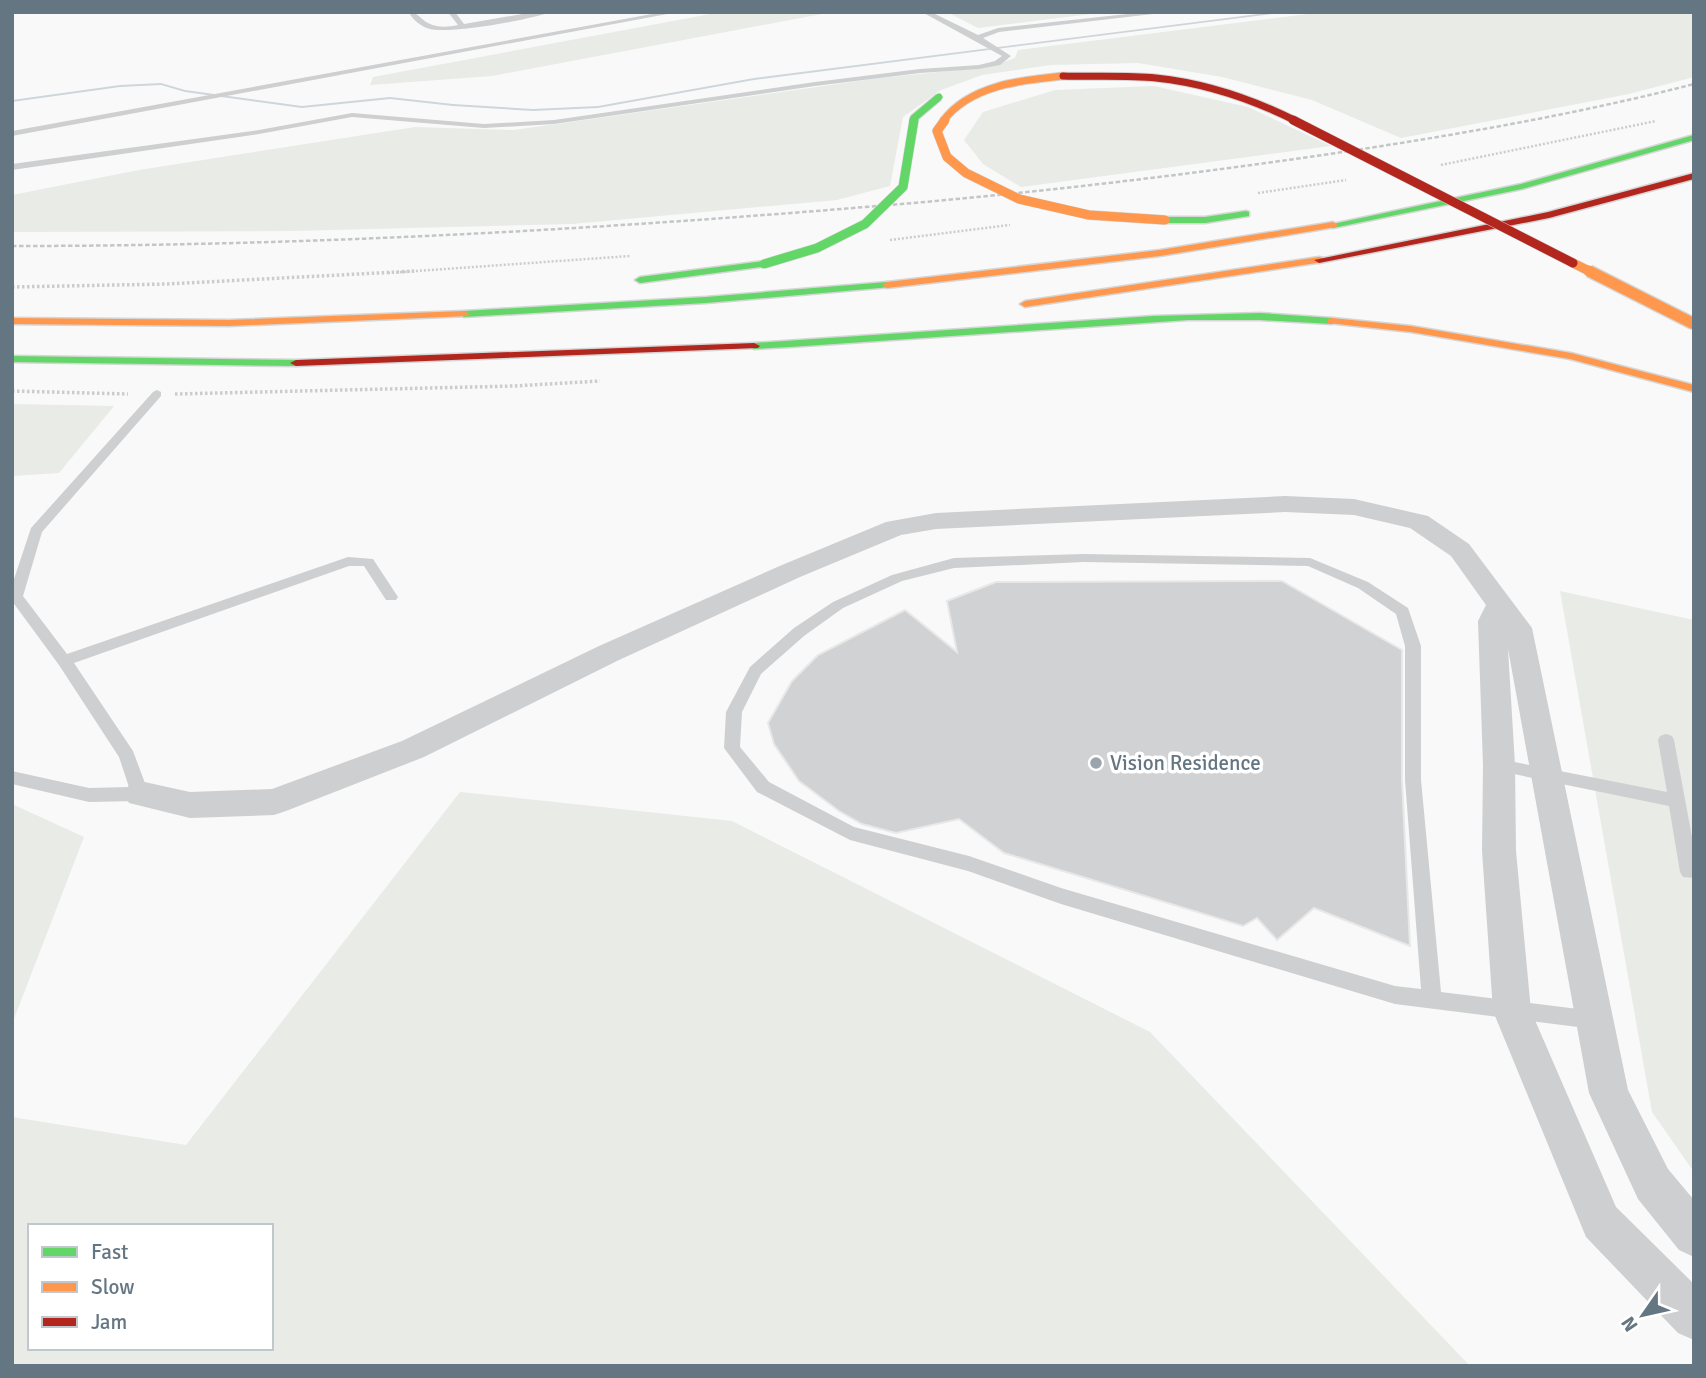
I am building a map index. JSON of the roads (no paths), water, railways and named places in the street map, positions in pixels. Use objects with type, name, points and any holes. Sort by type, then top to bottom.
[{"type":"highway","points":[[617,282],[764,264],[817,248],[865,224],[903,187],[914,118],[943,94],[971,81],[1009,74],[1054,68],[1104,67],[1149,68],[1196,75],[1277,98],[1390,151]]},
{"type":"highway","points":[[1269,212],[1205,220],[1165,220],[1089,215],[1019,199],[966,173],[947,157],[937,131],[942,121],[964,100],[986,90],[1040,78],[1072,75],[1135,76],[1226,92],[1282,114],[1694,324]]},
{"type":"highway","points":[[1400,194],[1482,181],[1694,135]]},
{"type":"highway","points":[[12,321],[90,324],[439,316],[700,301],[1014,273],[1375,218],[1500,191],[1694,135]]},
{"type":"highway","points":[[1011,306],[1236,274],[1420,243],[1623,198],[1694,176]]},
{"type":"highway","points":[[1451,181],[1548,229]]},
{"type":"highway","points":[[12,312],[264,309],[344,302]]},
{"type":"highway","points":[[12,359],[280,363],[606,353],[860,341],[1159,318],[1274,315],[1411,329],[1503,344],[1571,356],[1694,388]]},
{"type":"highway","points":[[606,353],[862,323]]},
{"type":"street","points":[[140,794],[190,805],[275,802],[414,749],[609,653],[791,571],[895,528],[936,521],[1285,504],[1354,507],[1419,522],[1460,550],[1518,628],[1609,1093],[1653,1184],[1694,1235]]},
{"type":"street","points":[[1500,605],[1493,621],[1499,765],[1499,851],[1512,1011],[1601,1222],[1694,1317]]},
{"type":"lane","points":[[412,12],[413,16],[429,27],[463,27],[547,12]]},
{"type":"lane","points":[[451,12],[463,27]]},
{"type":"lane","points":[[12,134],[675,12]]},
{"type":"lane","points":[[12,167],[259,132],[352,115],[484,126],[554,122],[802,86],[979,67],[998,63],[1007,56],[981,39],[925,12]]},
{"type":"lane","points":[[981,39],[998,30],[1167,12]]},
{"type":"lane","points":[[483,15],[493,22]]},
{"type":"lane","points":[[12,777],[89,795],[140,794],[127,755],[64,661],[16,596],[37,531],[157,394]]},
{"type":"lane","points":[[1432,1001],[1413,780],[1413,646],[1402,611],[1363,585],[1310,562],[1084,558],[954,563],[897,578],[838,605],[799,632],[755,671],[734,712],[732,748],[763,786],[850,833],[969,864],[1061,896],[1395,995],[1432,1001],[1594,1020]]},
{"type":"lane","points":[[64,661],[348,561],[368,562],[391,597]]},
{"type":"lane","points":[[1666,740],[1689,872]]},
{"type":"lane","points":[[1499,765],[1677,801]]},
{"type":"waterway","points":[[12,101],[120,86],[161,84],[185,91],[302,107],[390,98],[533,110],[598,107],[754,79],[1285,12]]},
{"type":"railway","points":[[12,246],[433,236],[748,216],[976,197],[1160,177],[1387,145],[1563,114],[1694,84]]},
{"type":"place","name":"Vision Residence","points":[[1096,763]]}]
